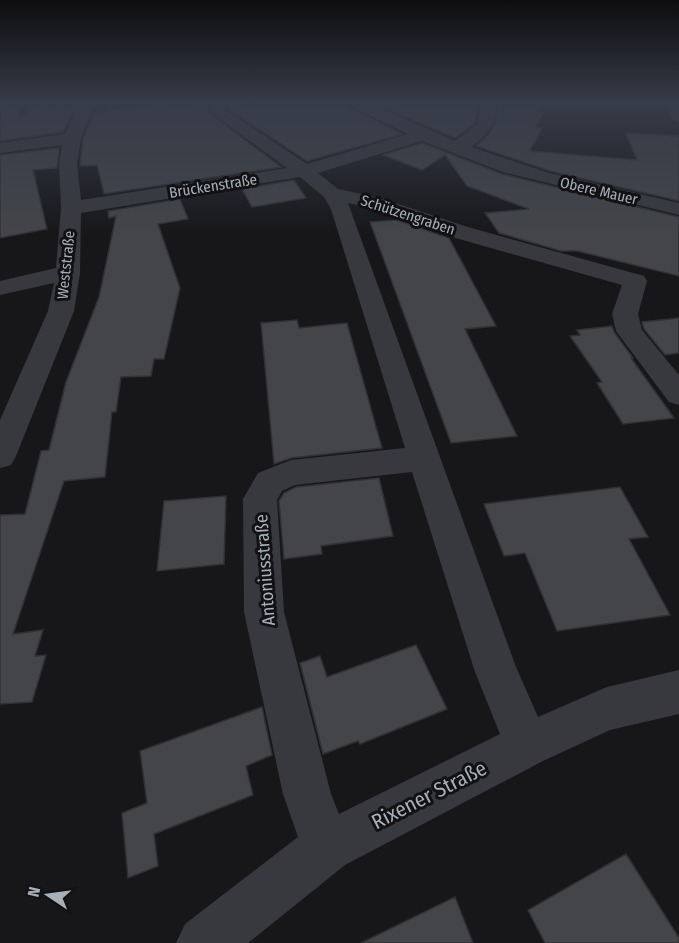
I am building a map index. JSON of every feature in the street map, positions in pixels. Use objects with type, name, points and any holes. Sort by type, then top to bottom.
[{"type":"street","name":"Weststraße","points":[[0,456],[61,311],[68,273],[71,208],[68,164],[71,146]]},
{"type":"street","name":"Schützengraben","points":[[268,146],[332,194],[373,202],[460,232],[635,281],[625,314],[629,331],[679,394]]},
{"type":"street","name":"Brückenstraße","points":[[71,208],[304,171],[387,146]]},
{"type":"street","name":"Obere Mauer","points":[[455,146],[510,168],[544,178],[679,209]]},
{"type":"street","points":[[332,194],[341,209],[496,672],[527,745]]},
{"type":"street","points":[[0,288],[68,273]]},
{"type":"street","name":"Antoniusstraße","points":[[327,847],[307,794],[264,612],[260,499],[270,482],[291,473],[425,458]]},
{"type":"street","name":"Rixener Straße","points":[[204,943],[327,847],[527,745],[608,709],[679,692]]},
{"type":"building","points":[[82,146],[253,146],[281,167],[104,194],[97,165],[80,166]]},
{"type":"building","points":[[284,146],[360,146],[307,161]]},
{"type":"building","points":[[412,146],[430,146],[502,174],[679,217],[679,276],[577,251],[561,251],[499,233],[485,213],[529,209],[467,186],[445,155],[422,170],[383,155]]},
{"type":"building","points":[[476,146],[533,146],[530,151],[637,160],[631,146],[679,146],[679,201],[550,171]]},
{"type":"building","points":[[59,148],[57,168],[33,170],[47,229],[0,238],[0,155]]},
{"type":"building","points":[[294,180],[306,198],[252,207],[242,189]]},
{"type":"building","points":[[180,199],[188,219],[158,224],[180,288],[164,359],[154,359],[151,376],[121,377],[116,412],[112,412],[105,477],[64,481],[13,634],[43,630],[35,656],[46,655],[32,702],[0,704],[0,515],[25,514],[41,451],[49,450],[66,382],[99,297],[116,216],[109,218],[108,211]]},
{"type":"building","points":[[397,220],[449,238],[496,326],[465,329],[517,436],[451,443],[370,222]]},
{"type":"building","points":[[679,318],[679,353],[665,355],[644,329],[642,322]]},
{"type":"building","points":[[297,320],[299,328],[347,323],[382,448],[291,458],[274,464],[261,323]]},
{"type":"building","points":[[612,326],[633,358],[631,358],[674,418],[623,424],[597,383],[602,382],[570,336],[580,335],[577,330]]},
{"type":"building","points":[[379,478],[393,536],[321,546],[322,554],[284,559],[279,501],[284,493],[296,487]]},
{"type":"building","points":[[620,487],[648,537],[629,539],[670,615],[557,631],[525,553],[504,556],[484,504]]},
{"type":"building","points":[[226,496],[224,564],[157,571],[164,501]]},
{"type":"building","points":[[416,645],[447,709],[360,744],[358,741],[323,754],[300,663],[320,656],[327,677]]},
{"type":"building","points":[[262,707],[272,755],[246,766],[253,795],[154,834],[158,866],[128,878],[122,813],[147,803],[140,751]]},
{"type":"building","points":[[626,854],[679,938],[679,943],[545,943],[528,910]]},
{"type":"building","points":[[455,897],[473,943],[361,943]]}]
